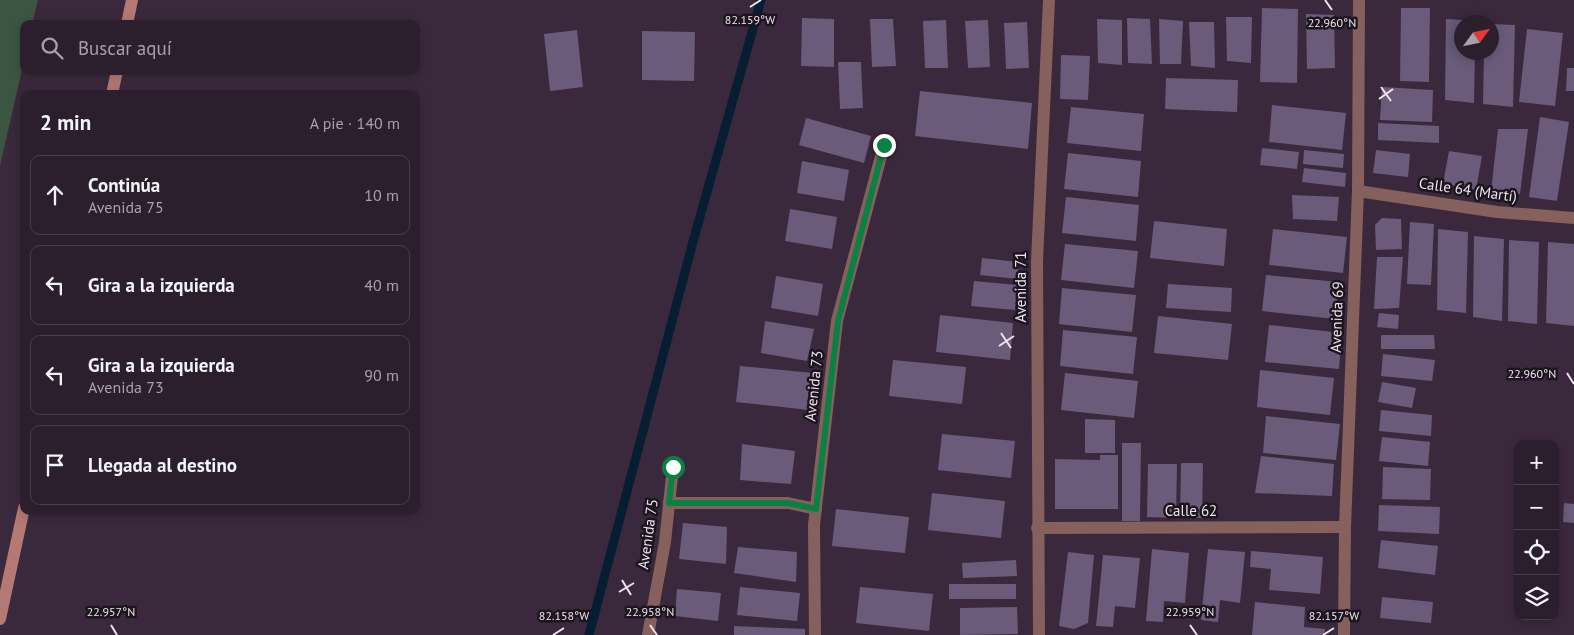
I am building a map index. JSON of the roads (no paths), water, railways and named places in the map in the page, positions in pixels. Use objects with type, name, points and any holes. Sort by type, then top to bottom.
[{"type":"main road","points":[[128,20],[132,0]]},
{"type":"main road","points":[[113,90],[116,75]]},
{"type":"main road","points":[[0,619],[22,515]]},
{"type":"street","name":"Avenida 71","points":[[1040,635],[1037,528],[1037,260],[1049,0]]},
{"type":"street","name":"Avenida 69","points":[[1344,635],[1345,527],[1358,191],[1360,0]]},
{"type":"street","name":"Avenida 73","points":[[815,635],[814,525],[838,321],[884,145]]},
{"type":"street","name":"Calle 64 (Martí)","points":[[1358,191],[1498,212],[1574,218]]},
{"type":"street","name":"Avenida 75","points":[[648,635],[665,542],[673,467]]},
{"type":"street","points":[[669,503],[788,503],[816,509]]},
{"type":"street","name":"Calle 62","points":[[1037,528],[1345,527]]},
{"type":"waterway","points":[[589,635],[694,238],[761,0]]}]
